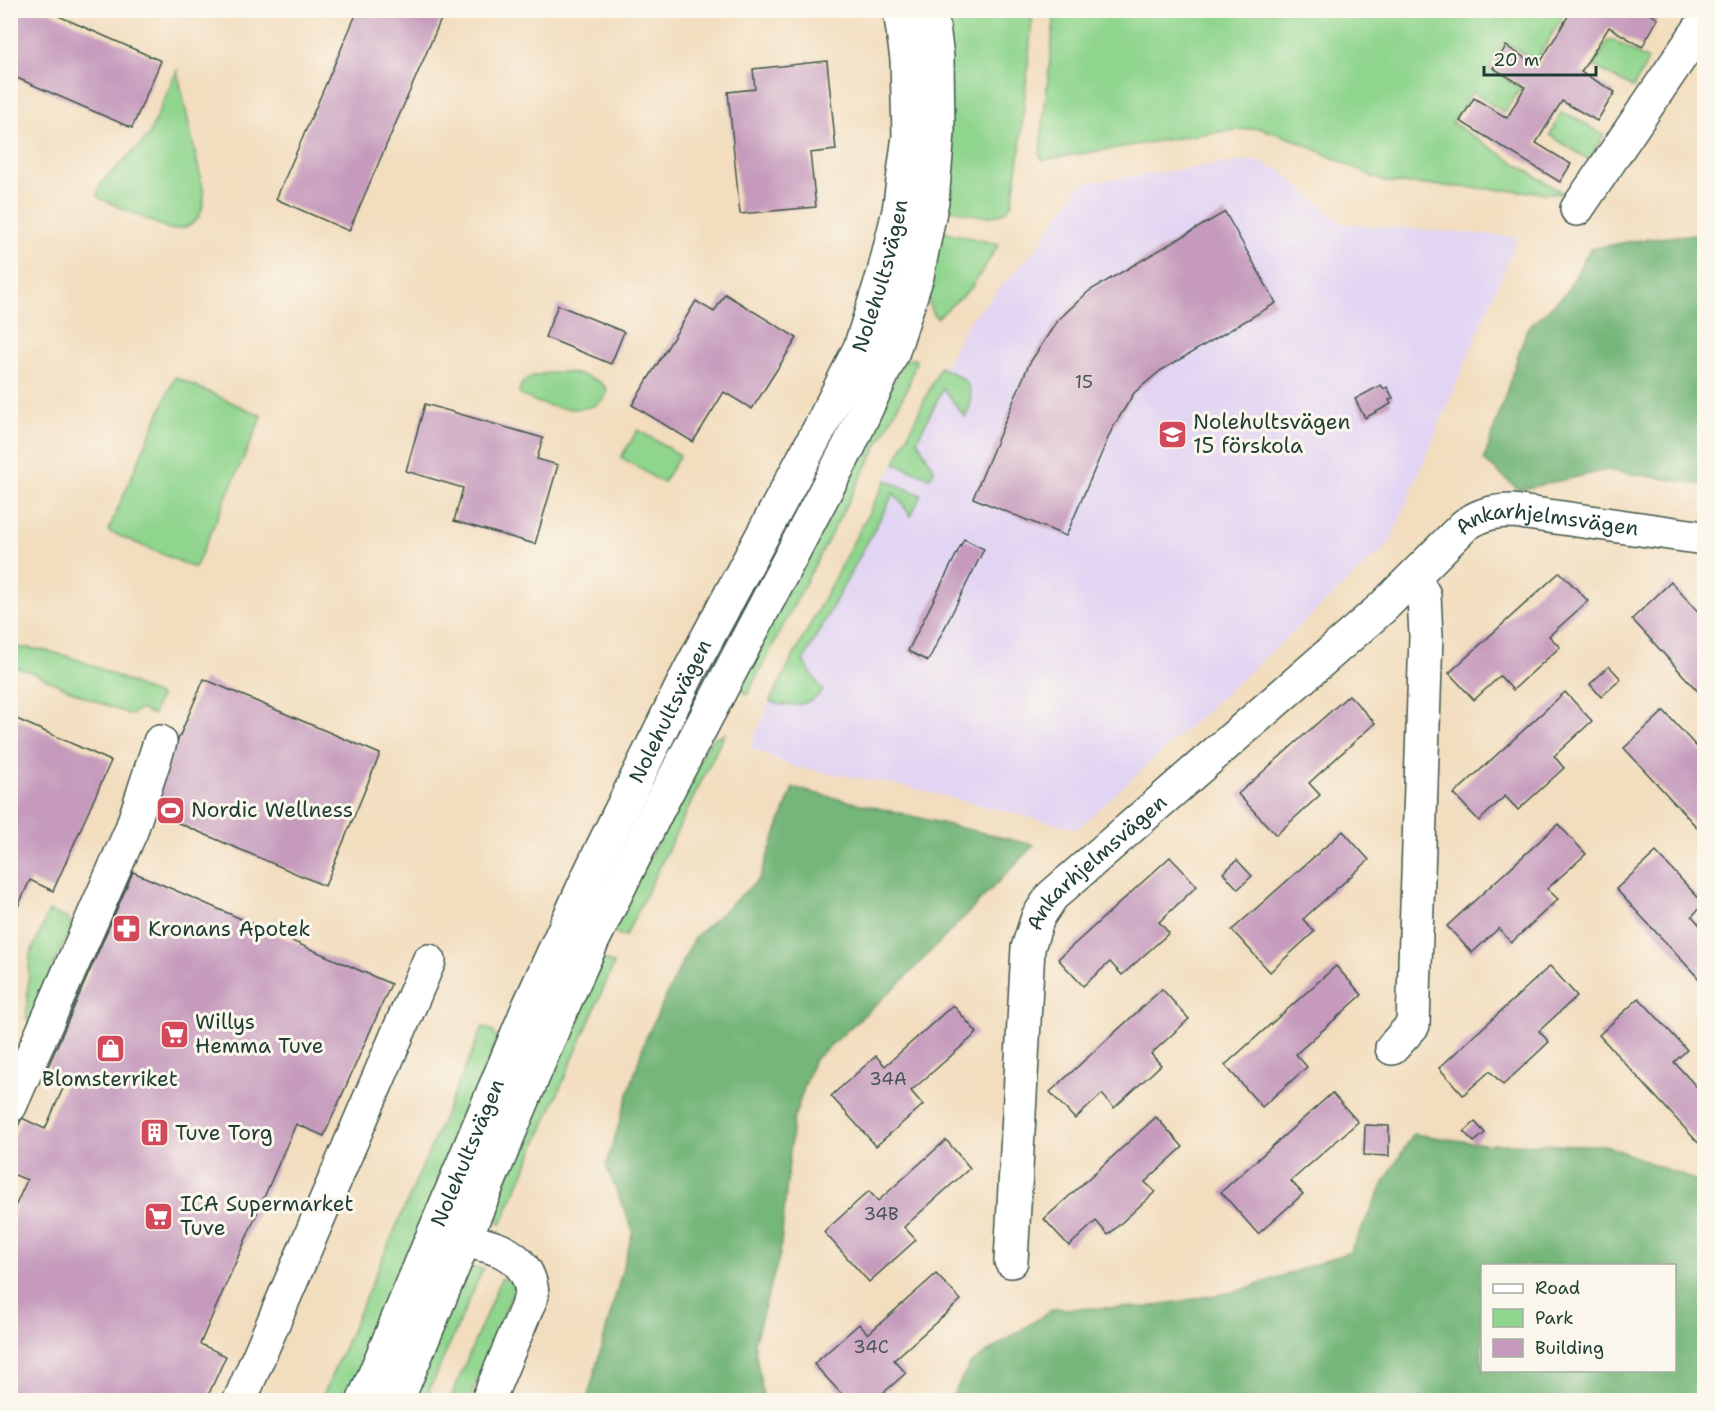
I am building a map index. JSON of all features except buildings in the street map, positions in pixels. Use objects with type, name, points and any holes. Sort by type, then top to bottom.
[{"type":"street","name":"Nolehultsvägen","points":[[364,1401],[530,1004],[590,875],[689,672],[821,426],[860,348],[884,273],[899,212],[909,136],[907,59],[900,10]]},
{"type":"street","name":"Nolehultsvägen","points":[[397,1401],[558,1017],[597,932],[660,805],[844,456],[893,351],[917,276],[932,201],[938,132],[937,57],[931,10]]},
{"type":"street","points":[[1577,208],[1704,22]]},
{"type":"street","name":"Ankarhjelmsvägen","points":[[1011,1261],[1028,948],[1038,917],[1052,896],[1382,608],[1465,525],[1479,515],[1497,511],[1513,511],[1704,538]]},
{"type":"street","points":[[1392,1048],[1413,1025],[1426,636],[1424,595],[1414,578]]},
{"type":"street","points":[[10,1106],[131,831],[160,742]]},
{"type":"street","points":[[240,1401],[429,961]]},
{"type":"street","points":[[431,1241],[464,1240],[499,1249],[523,1265],[531,1282],[532,1295],[488,1401]]},
{"type":"shaded area","name":"Nolehultsvägen 15 förskola","points":[[1252,160],[1280,170],[1343,224],[1518,237],[1389,544],[1077,829],[899,785],[794,767],[750,747],[772,697],[967,324],[1034,251],[1081,183]]},
{"type":"green space","points":[[943,11],[1033,11],[1019,158],[1012,203],[999,214],[981,216],[943,207]]},
{"type":"green space","points":[[1055,11],[1558,11],[1564,14],[1536,61],[1504,42],[1489,68],[1521,88],[1504,112],[1472,92],[1452,123],[1564,194],[1384,182],[1293,139],[1259,128],[1208,133],[1043,160],[1040,155]]},
{"type":"green space","points":[[1608,41],[1615,41],[1648,60],[1633,88],[1594,66]]},
{"type":"green space","points":[[177,70],[204,201],[200,215],[191,224],[178,229],[169,229],[99,198],[97,195],[102,182],[148,137]]},
{"type":"green space","points":[[1561,113],[1572,116],[1604,135],[1589,160],[1550,135]]},
{"type":"green space","points":[[939,231],[999,244],[971,288],[937,318],[931,311],[928,289]]},
{"type":"green space","points":[[1704,233],[1704,485],[1607,470],[1519,490],[1484,460],[1527,329],[1566,293],[1590,249],[1633,241]]},
{"type":"green space","points":[[915,359],[916,362],[908,387],[747,695],[737,684],[903,362]]},
{"type":"green space","points":[[940,367],[965,381],[970,390],[971,399],[965,417],[943,389],[917,440],[934,469],[930,478],[895,463]]},
{"type":"green space","points":[[561,372],[585,376],[602,384],[606,389],[606,395],[592,406],[571,409],[536,402],[519,393],[520,386],[529,378]]},
{"type":"green space","points":[[175,377],[262,416],[195,568],[108,531]]},
{"type":"green space","points":[[638,430],[680,455],[663,483],[621,457]]},
{"type":"green space","points":[[886,480],[921,495],[911,516],[894,493],[803,661],[823,691],[811,700],[798,705],[784,705],[770,701]]},
{"type":"green space","points":[[11,648],[49,651],[87,663],[160,696],[153,715],[140,709],[131,715],[29,671],[11,666]]},
{"type":"green space","points":[[725,733],[625,937],[611,931],[711,739]]},
{"type":"green space","points":[[793,788],[1034,845],[902,981],[813,1061],[793,1121],[780,1254],[754,1343],[763,1396],[769,1400],[587,1400],[633,1231],[606,1166],[645,1040],[694,938],[759,879]]},
{"type":"green space","points":[[49,911],[69,919],[71,926],[30,1020],[26,1019],[30,955]]},
{"type":"green space","points":[[598,957],[614,964],[501,1225],[498,1223],[499,1197]]},
{"type":"green space","points":[[483,1027],[493,1031],[497,1040],[351,1400],[321,1400]]},
{"type":"green space","points":[[1413,1134],[1484,1144],[1605,1145],[1704,1184],[1704,1400],[950,1400],[970,1364],[1053,1309],[1148,1307],[1239,1291],[1350,1252],[1386,1179]]},
{"type":"green space","points":[[473,1267],[483,1269],[425,1400],[409,1400],[467,1269]]},
{"type":"green space","points":[[501,1279],[512,1280],[515,1288],[469,1400],[450,1400]]},
{"type":"place","name":"Nolehultsvägen 15 förskola","points":[[1172,434]]},
{"type":"place","name":"Nordic Wellness","points":[[170,810]]},
{"type":"place","name":"Kronans Apotek","points":[[127,929]]},
{"type":"place","name":"Willys Hemma Tuve","points":[[174,1034]]},
{"type":"place","name":"Blomsterriket","points":[[110,1048]]},
{"type":"place","name":"Tuve Torg","points":[[154,1133]]},
{"type":"place","name":"ICA Supermarket Tuve","points":[[159,1216]]}]
